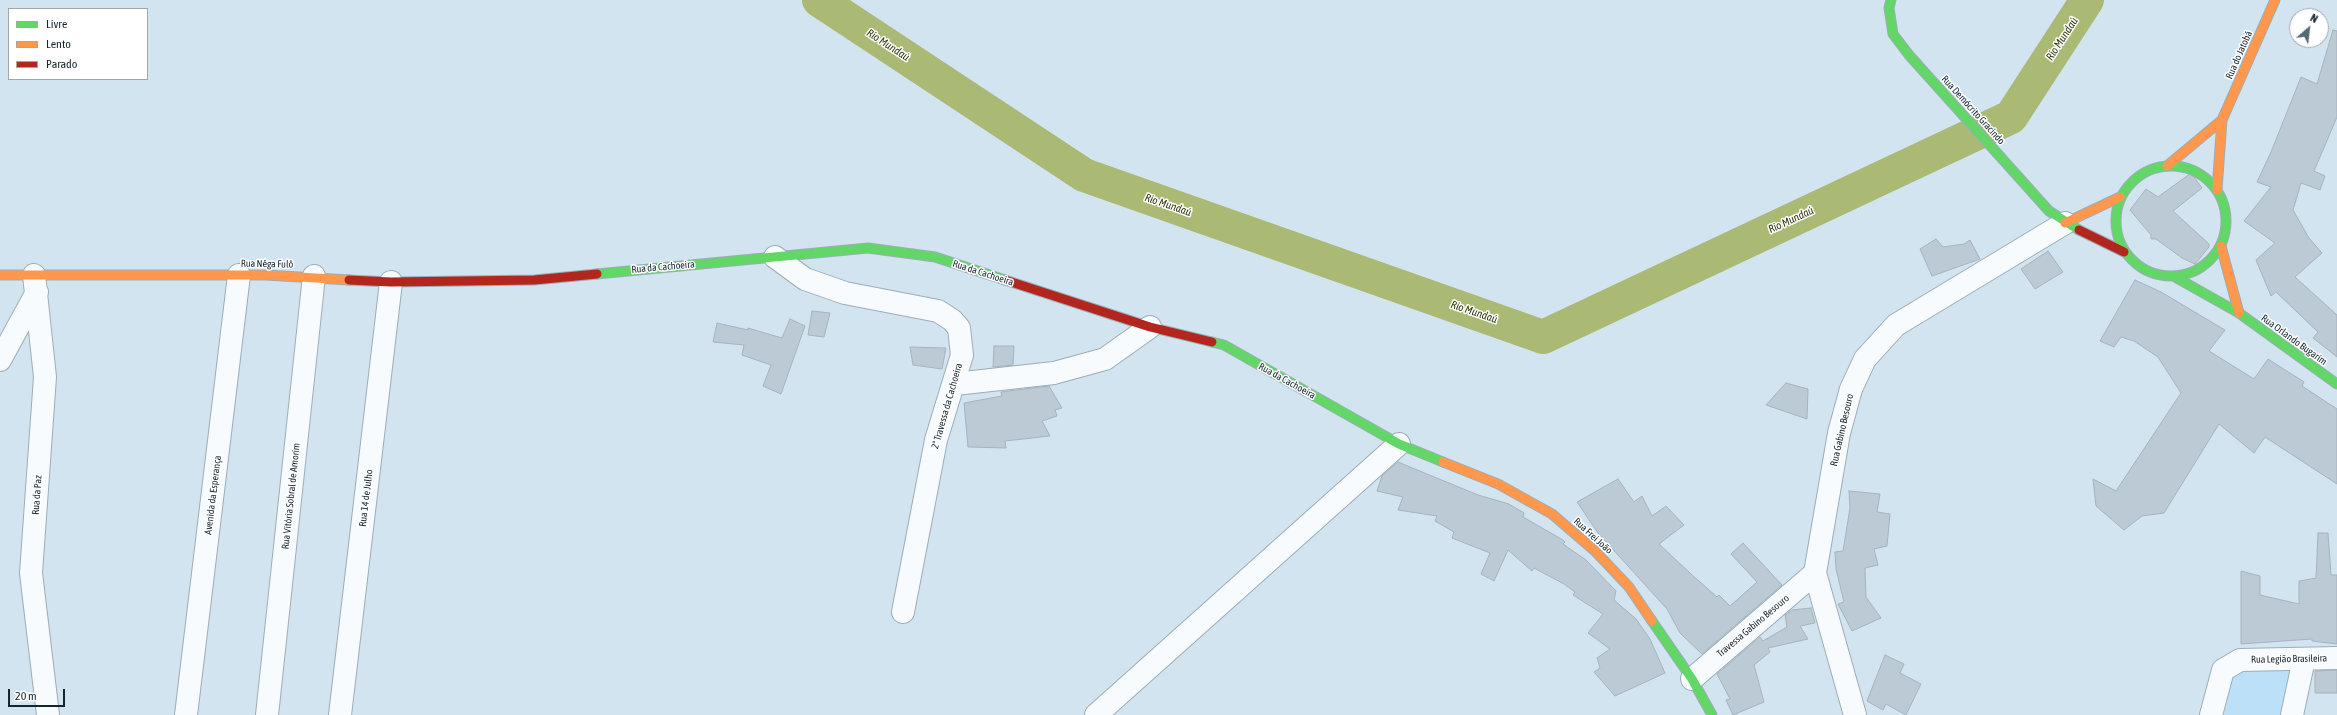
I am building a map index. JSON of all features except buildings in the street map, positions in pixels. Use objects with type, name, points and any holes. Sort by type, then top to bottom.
[{"type":"street","points":[[1881,0],[1890,4]]},
{"type":"street","name":"Rua do Jatobá","points":[[2217,190],[2222,120],[2275,0]]},
{"type":"street","name":"Rua Demócrito Gracindo","points":[[1890,4],[1893,34],[1909,55],[2057,217],[2124,252]]},
{"type":"street","name":"Rua do Jatobá","points":[[2167,166],[2222,120]]},
{"type":"street","points":[[2057,217],[2120,196],[2139,175],[2167,166],[2195,171],[2217,190],[2227,217],[2221,246],[2239,313]]},
{"type":"street","points":[[2120,196],[2115,225],[2124,252],[2146,271],[2175,277],[2202,267],[2221,246]]},
{"type":"street","name":"Rua Gabino Besouro","points":[[1855,715],[1815,573],[1839,434],[1851,389],[1865,359],[1896,325],[2057,217]]},
{"type":"street","name":"Rua da Cachoeira","points":[[534,280],[868,248],[935,257],[1150,327],[1224,345],[1399,444]]},
{"type":"street","name":"2ª Travessa da Cachoeira","points":[[775,257],[805,279],[845,292],[938,311],[952,320],[959,328],[962,355],[955,384],[936,440],[903,612]]},
{"type":"street","name":"Rua Nêga Fulô","points":[[0,275],[35,283],[239,274],[314,276],[391,282],[534,280]]},
{"type":"street","name":"Avenida da Esperança","points":[[186,715],[239,274]]},
{"type":"street","name":"Rua Vitória Sobral de Amorim","points":[[267,715],[314,276]]},
{"type":"street","name":"Rua Orlando Bugarim","points":[[2175,277],[2239,313],[2337,384]]},
{"type":"street","name":"Rua 14 de Julho","points":[[340,715],[391,282]]},
{"type":"street","points":[[0,360],[35,283]]},
{"type":"street","name":"Rua da Paz","points":[[35,283],[45,378],[31,573],[48,715]]},
{"type":"street","points":[[955,384],[1054,373],[1105,359],[1150,327]]},
{"type":"street","points":[[1096,715],[1399,444]]},
{"type":"street","name":"Rua Frei João","points":[[1399,444],[1498,484],[1552,514],[1595,551],[1628,587],[1692,679],[1712,715]]},
{"type":"street","name":"Travessa Gabino Besouro","points":[[1692,679],[1815,573]]},
{"type":"street","name":"Rua Legião Brasileira","points":[[2211,715],[2223,670],[2240,660],[2337,658]]},
{"type":"street","points":[[2292,715],[2304,659]]},
{"type":"shaded area","points":[[2231,666],[2297,667],[2292,715],[2219,715]]},
{"type":"waterway","name":"Rio Mundaú","points":[[819,0],[1084,175],[1543,337],[2011,117],[2087,0]]},
{"type":"traffic: fast","points":[[1891,0],[1889,8],[1893,34],[1909,55],[2049,211],[2079,230]]},
{"type":"traffic: fast","points":[[2171,166],[2182,167],[2192,171],[2210,182],[2221,200],[2225,210],[2226,221],[2225,232],[2221,242],[2210,260],[2192,271],[2182,275],[2171,276],[2160,275],[2150,271],[2132,260],[2121,242],[2117,232],[2116,221],[2117,210],[2121,200],[2132,182],[2150,171],[2160,167],[2171,166]]},
{"type":"traffic: fast","points":[[597,274],[868,248],[935,257],[1005,280]]},
{"type":"traffic: fast","points":[[2175,277],[2239,313],[2337,384]]},
{"type":"traffic: fast","points":[[1212,342],[1224,345],[1399,444],[1443,462]]},
{"type":"traffic: fast","points":[[1652,621],[1692,679],[1712,715]]},
{"type":"traffic: slow","points":[[2217,190],[2222,120],[2275,0]]},
{"type":"traffic: slow","points":[[2167,166],[2222,120]]},
{"type":"traffic: slow","points":[[2065,223],[2120,197]]},
{"type":"traffic: slow","points":[[2221,246],[2239,313]]},
{"type":"traffic: slow","points":[[0,275],[266,275],[349,280]]},
{"type":"traffic: slow","points":[[1443,462],[1498,484],[1552,514],[1595,551],[1629,587],[1652,621]]},
{"type":"traffic: jam","points":[[2079,230],[2124,252]]},
{"type":"traffic: jam","points":[[349,280],[391,282],[534,280],[597,274]]},
{"type":"traffic: jam","points":[[1005,280],[1150,327],[1212,342]]}]
